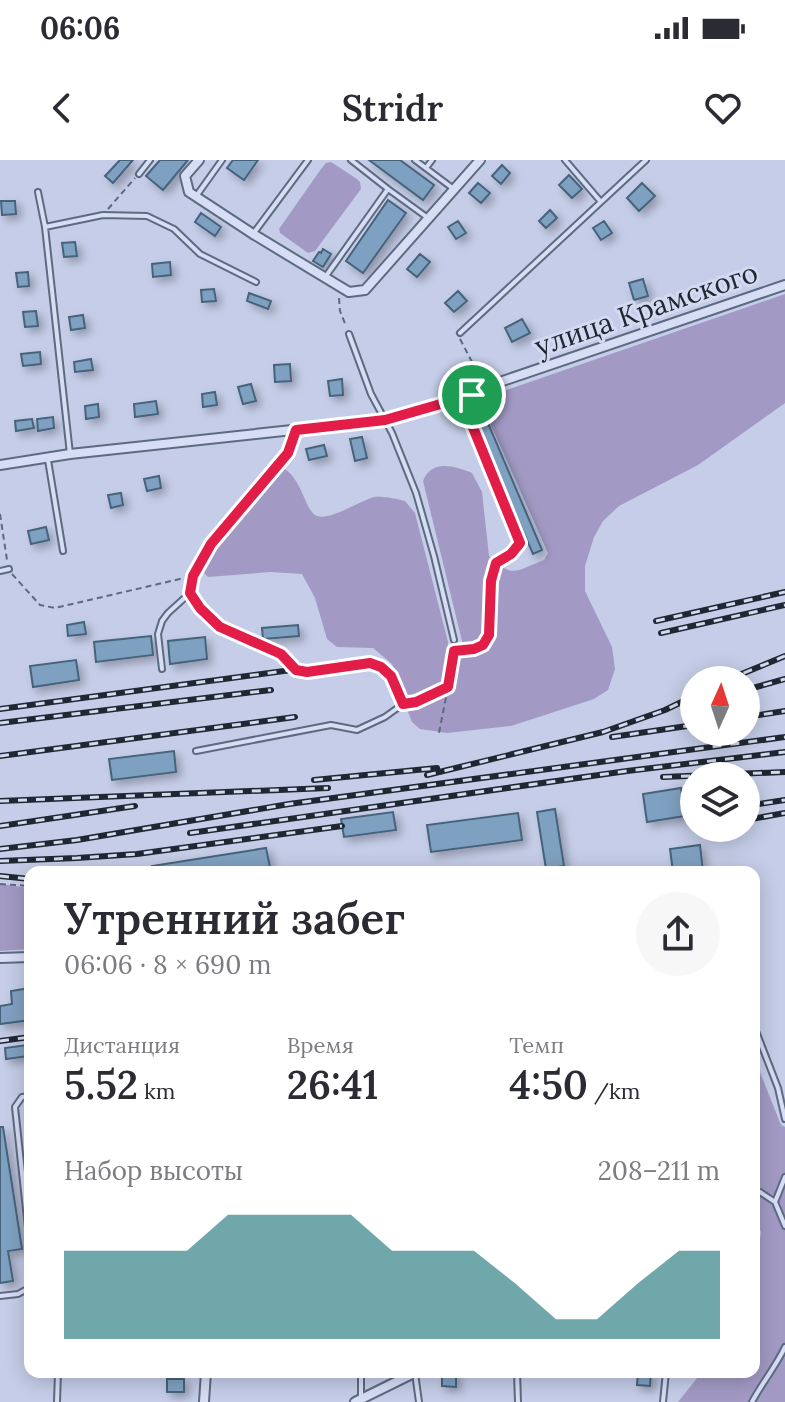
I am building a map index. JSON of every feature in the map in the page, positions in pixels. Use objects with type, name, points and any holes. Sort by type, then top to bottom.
[{"type":"street","points":[[199,160],[185,176],[189,192],[349,292],[365,290],[480,160]]},
{"type":"street","name":"улица Крамского","points":[[0,465],[70,454],[385,420],[472,395],[485,387],[785,285]]},
{"type":"street","points":[[0,958],[24,957]]},
{"type":"street","points":[[204,1402],[206,1378]]},
{"type":"street","points":[[358,1400],[404,1378]]},
{"type":"lane","points":[[139,174],[150,160]]},
{"type":"lane","points":[[196,197],[222,160]]},
{"type":"lane","points":[[253,234],[308,160]]},
{"type":"lane","points":[[351,160],[428,219]]},
{"type":"lane","points":[[415,160],[455,190]]},
{"type":"lane","points":[[426,168],[432,160]]},
{"type":"lane","points":[[565,160],[601,202]]},
{"type":"lane","points":[[460,333],[646,160]]},
{"type":"lane","points":[[325,277],[388,189]]},
{"type":"lane","points":[[38,192],[45,227],[70,454]]},
{"type":"lane","points":[[45,227],[103,215],[147,216],[174,229],[209,260],[256,282]]},
{"type":"lane","points":[[349,334],[371,394],[416,493],[454,640]]},
{"type":"lane","points":[[472,395],[472,425],[520,543]]},
{"type":"lane","points":[[162,669],[158,634],[162,621],[190,593],[193,576],[211,544],[288,453],[296,430]]},
{"type":"lane","points":[[47,457],[63,551]]},
{"type":"lane","points":[[0,571],[9,569]]},
{"type":"lane","points":[[190,593],[200,608],[220,627],[281,654],[296,670],[307,672],[370,663],[381,667],[391,676],[403,704],[385,717],[357,730],[331,725],[196,751]]},
{"type":"lane","points":[[760,1042],[778,1088],[785,1119]]},
{"type":"lane","points":[[24,1097],[15,1107],[24,1191]]},
{"type":"lane","points":[[775,1202],[785,1177]]},
{"type":"lane","points":[[760,1192],[775,1202],[785,1226]]},
{"type":"lane","points":[[0,1296],[24,1291]]},
{"type":"lane","points":[[752,1402],[785,1347]]},
{"type":"lane","points":[[57,1402],[58,1378]]},
{"type":"lane","points":[[358,1400],[360,1378]]},
{"type":"lane","points":[[417,1378],[419,1402]]},
{"type":"lane","points":[[517,1378],[518,1402]]},
{"type":"lane","points":[[663,1402],[665,1378]]},
{"type":"path","points":[[103,215],[139,174]]},
{"type":"path","points":[[337,284],[340,311],[349,334]]},
{"type":"path","points":[[460,333],[460,342],[485,387]]},
{"type":"path","points":[[0,514],[9,569],[40,605],[55,608],[193,576]]},
{"type":"path","points":[[454,651],[483,645],[489,635],[491,581],[496,563],[511,554],[520,543]]},
{"type":"path","points":[[439,733],[454,640]]},
{"type":"path","points":[[403,704],[416,702],[448,687]]},
{"type":"path","points":[[0,884],[24,886]]},
{"type":"shaded area","points":[[331,162],[357,179],[361,189],[315,251],[308,253],[280,233],[279,229],[321,169]]},
{"type":"shaded area","points":[[785,294],[785,403],[698,465],[619,506],[603,521],[594,537],[585,566],[585,591],[612,647],[615,669],[608,690],[594,699],[511,726],[447,733],[420,729],[412,722],[392,664],[373,648],[337,647],[327,639],[315,598],[302,574],[271,572],[208,577],[204,573],[207,562],[225,535],[280,470],[285,469],[291,474],[312,512],[320,517],[336,514],[374,497],[405,501],[415,513],[448,642],[447,659],[449,664],[456,665],[463,654],[462,641],[423,481],[427,474],[444,466],[472,473],[482,492],[489,556],[504,568],[520,570],[544,560],[548,553],[482,410],[483,400]]},
{"type":"shaded area","points":[[0,884],[24,887],[24,949],[0,951]]},
{"type":"shaded area","points":[[760,1072],[781,1125],[785,1127],[785,1402],[678,1402],[697,1378],[760,1378]]},
{"type":"building","points":[[120,160],[133,160],[113,183],[105,176]]},
{"type":"building","points":[[160,160],[188,160],[163,190],[146,176]]},
{"type":"building","points":[[233,160],[258,160],[244,180],[227,168]]},
{"type":"building","points":[[369,160],[400,160],[434,185],[423,200]]},
{"type":"building","points":[[502,165],[510,173],[501,184],[492,176]]},
{"type":"building","points":[[569,175],[582,189],[572,198],[559,185]]},
{"type":"building","points":[[478,183],[490,193],[481,203],[469,193]]},
{"type":"building","points":[[642,183],[655,196],[639,211],[627,198]]},
{"type":"building","points":[[388,200],[406,213],[363,273],[346,261]]},
{"type":"building","points":[[1,201],[15,201],[16,214],[2,215]]},
{"type":"building","points":[[550,210],[557,218],[546,228],[539,221]]},
{"type":"building","points":[[201,213],[221,227],[215,236],[195,222]]},
{"type":"building","points":[[458,221],[466,233],[456,239],[448,227]]},
{"type":"building","points":[[604,221],[612,233],[601,240],[593,228]]},
{"type":"building","points":[[75,242],[77,256],[64,257],[62,243]]},
{"type":"building","points":[[323,249],[331,254],[323,267],[313,261]]},
{"type":"building","points":[[420,254],[430,262],[417,277],[407,269]]},
{"type":"building","points":[[170,262],[171,275],[153,277],[152,264]]},
{"type":"building","points":[[28,272],[29,286],[18,287],[16,273]]},
{"type":"building","points":[[643,279],[648,296],[634,300],[629,283]]},
{"type":"building","points":[[214,289],[216,301],[202,302],[201,290]]},
{"type":"building","points":[[458,291],[467,301],[454,312],[445,303]]},
{"type":"building","points":[[249,293],[271,301],[268,309],[247,301]]},
{"type":"building","points":[[36,311],[38,326],[25,327],[23,312]]},
{"type":"building","points":[[83,315],[85,328],[71,330],[69,317]]},
{"type":"building","points":[[522,319],[530,333],[512,342],[505,328]]},
{"type":"building","points":[[40,352],[41,364],[23,366],[21,354]]},
{"type":"building","points":[[91,359],[93,370],[75,372],[74,362]]},
{"type":"building","points":[[290,364],[291,381],[275,382],[274,365]]},
{"type":"building","points":[[342,379],[343,395],[330,396],[328,381]]},
{"type":"building","points":[[251,384],[256,401],[243,404],[238,387]]},
{"type":"building","points":[[215,392],[217,405],[203,407],[202,394]]},
{"type":"building","points":[[156,401],[158,414],[135,417],[134,404]]},
{"type":"building","points":[[98,404],[99,417],[86,419],[85,406]]},
{"type":"building","points":[[485,416],[542,550],[533,554],[475,420]]},
{"type":"building","points":[[53,417],[54,428],[38,431],[37,419]]},
{"type":"building","points":[[32,419],[34,428],[16,431],[15,421]]},
{"type":"building","points":[[362,437],[367,458],[355,461],[350,439]]},
{"type":"building","points":[[324,445],[327,456],[309,460],[306,449]]},
{"type":"building","points":[[159,476],[161,488],[147,491],[144,479]]},
{"type":"building","points":[[121,493],[123,505],[111,508],[108,495]]},
{"type":"building","points":[[46,527],[49,540],[31,544],[28,531]]},
{"type":"building","points":[[84,622],[86,634],[68,636],[67,625]]},
{"type":"building","points":[[298,625],[299,636],[263,639],[262,628]]},
{"type":"building","points":[[151,636],[153,655],[96,662],[94,642]]},
{"type":"building","points":[[205,637],[207,659],[170,664],[168,641]]},
{"type":"building","points":[[76,660],[79,680],[33,687],[30,666]]},
{"type":"building","points":[[174,751],[176,772],[112,780],[109,759]]},
{"type":"building","points":[[680,788],[680,817],[647,822],[643,794]]},
{"type":"building","points":[[555,809],[564,866],[546,866],[537,812]]},
{"type":"building","points":[[393,812],[396,830],[344,837],[341,819]]},
{"type":"building","points":[[518,813],[522,840],[431,852],[427,825]]},
{"type":"building","points":[[700,845],[702,866],[672,866],[670,849]]},
{"type":"building","points":[[266,848],[270,866],[152,866]]},
{"type":"building","points":[[24,989],[24,1021],[0,1024],[0,1006],[12,1004],[11,991]]},
{"type":"building","points":[[24,1045],[24,1057],[6,1059],[5,1048]]},
{"type":"building","points":[[0,1127],[3,1127],[22,1249],[8,1251],[13,1281],[0,1283]]},
{"type":"building","points":[[442,1378],[456,1378],[456,1387],[442,1386]]},
{"type":"building","points":[[638,1378],[651,1378],[650,1386],[637,1385]]},
{"type":"building","points":[[167,1379],[184,1379],[184,1392],[167,1392]]},
{"type":"railway","points":[[656,621],[785,592]]},
{"type":"railway","points":[[661,633],[785,605]]},
{"type":"railway","points":[[760,666],[785,656]]},
{"type":"railway","points":[[0,709],[359,661]]},
{"type":"railway","points":[[760,686],[785,679]]},
{"type":"railway","points":[[0,723],[271,690]]},
{"type":"railway","points":[[427,775],[603,732],[680,703]]},
{"type":"railway","points":[[760,715],[785,711]]},
{"type":"railway","points":[[0,756],[295,717]]},
{"type":"railway","points":[[612,737],[680,727]]},
{"type":"railway","points":[[0,849],[77,840],[289,804],[785,737]]},
{"type":"railway","points":[[190,833],[627,771],[785,752]]},
{"type":"railway","points":[[314,780],[437,768]]},
{"type":"railway","points":[[663,777],[785,772]]},
{"type":"railway","points":[[0,801],[328,788]]},
{"type":"railway","points":[[760,804],[785,800]]},
{"type":"railway","points":[[0,826],[135,806]]},
{"type":"railway","points":[[760,817],[785,813]]},
{"type":"railway","points":[[0,861],[137,854],[342,826]]},
{"type":"railway","points":[[0,876],[24,878]]},
{"type":"railway","points":[[0,1041],[24,1038]]},
{"type":"route","points":[[472,395],[472,425],[520,543],[511,554],[496,563],[491,581],[489,635],[483,645],[454,651],[448,687],[416,702],[403,704],[391,676],[370,663],[307,672],[296,670],[281,654],[220,627],[200,608],[190,593],[199,562],[288,453],[296,430],[385,420],[472,395]]}]
